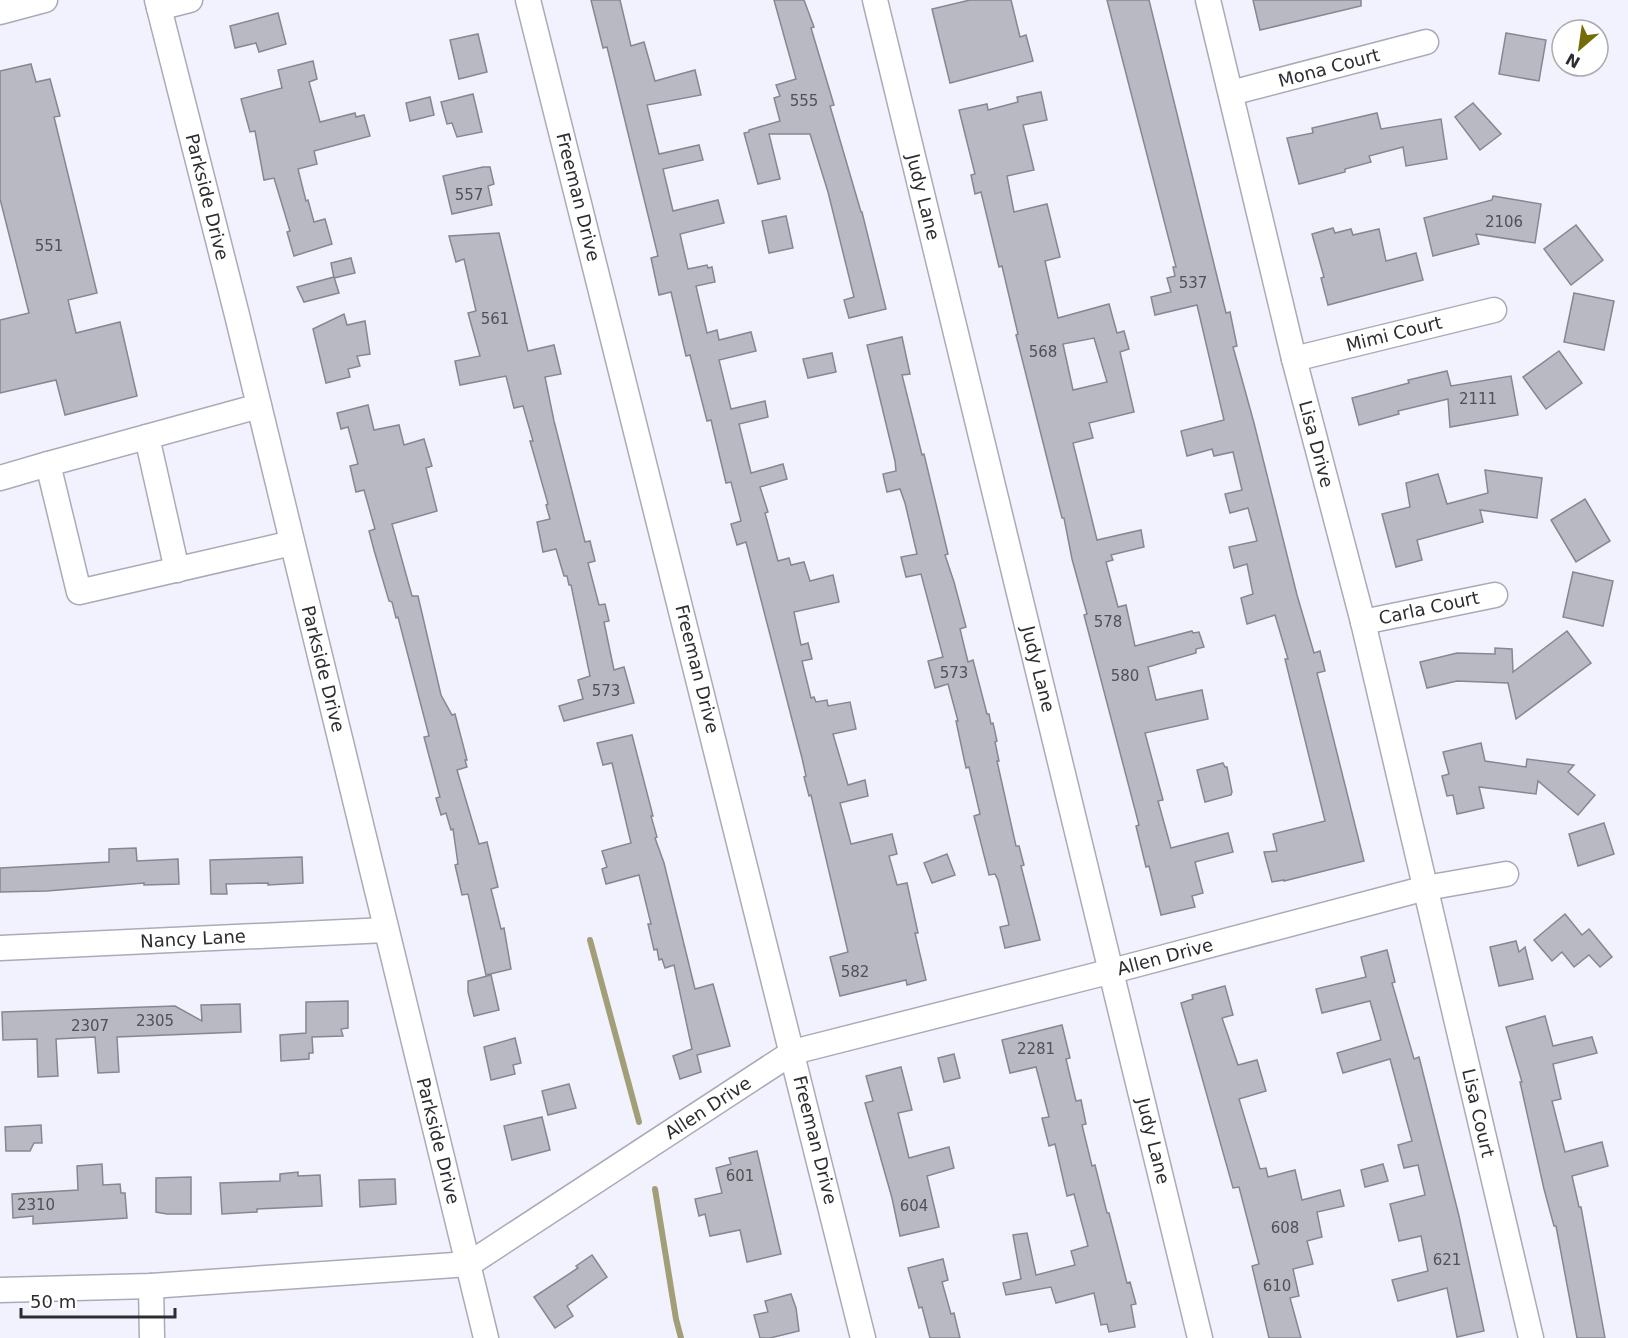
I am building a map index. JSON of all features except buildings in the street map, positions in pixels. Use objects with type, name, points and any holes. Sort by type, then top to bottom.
[{"type":"street","points":[[0,12],[45,0]]},
{"type":"street","points":[[158,4],[190,0]]},
{"type":"street","name":"Freeman Drive","points":[[528,0],[863,1338]]},
{"type":"street","name":"Judy Lane","points":[[875,0],[1200,1338]]},
{"type":"street","name":"Lisa Drive","points":[[1208,0],[1294,359],[1363,621],[1426,888]]},
{"type":"street","name":"Parkside Drive","points":[[158,4],[259,406],[486,1338]]},
{"type":"street","name":"Mona Court","points":[[1231,93],[1426,42]]},
{"type":"street","name":"Mimi Court","points":[[1294,359],[1494,310]]},
{"type":"street","points":[[0,478],[259,406]]},
{"type":"street","points":[[147,437],[177,570]]},
{"type":"street","points":[[48,464],[80,592],[292,543]]},
{"type":"street","name":"Carla Court","points":[[1363,621],[1495,595]]},
{"type":"street","name":"Allen Drive","points":[[0,1290],[151,1286],[469,1264],[793,1052],[1426,888],[1506,874]]},
{"type":"street","name":"Lisa Court","points":[[1426,888],[1531,1338]]},
{"type":"street","name":"Nancy Lane","points":[[0,948],[386,930]]},
{"type":"street","points":[[151,1286],[152,1338]]},
{"type":"waterway","points":[[590,940],[639,1122]]},
{"type":"waterway","points":[[655,1189],[681,1338]]}]
